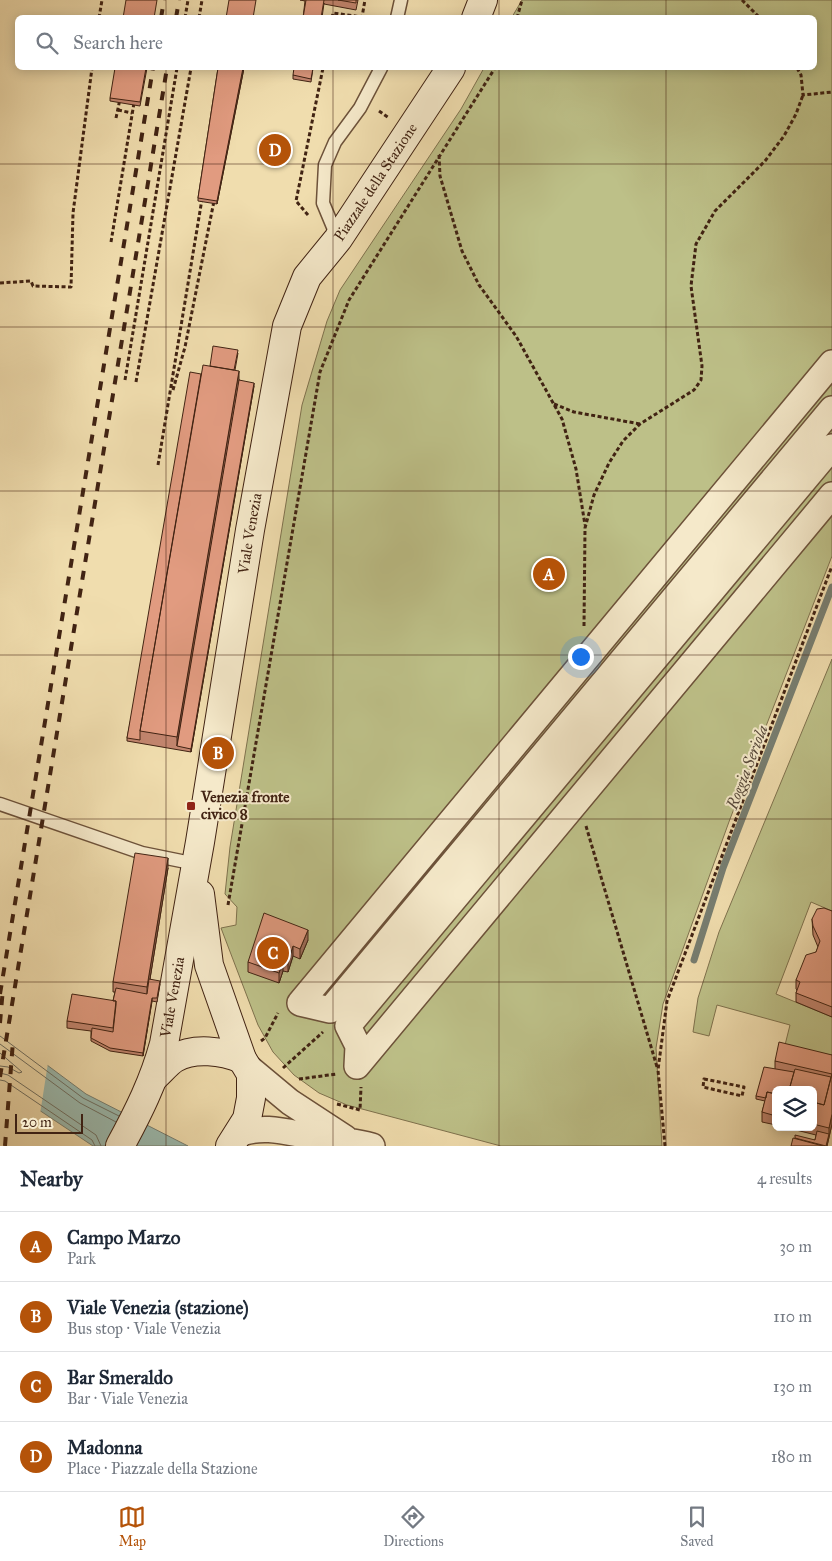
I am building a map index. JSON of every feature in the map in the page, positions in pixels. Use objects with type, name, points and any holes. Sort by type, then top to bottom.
[{"type":"main road","points":[[477,15],[483,0]]},
{"type":"main road","name":"Piazzale della Stazione","points":[[338,239],[450,70]]},
{"type":"main road","name":"Viale Venezia","points":[[120,1146],[141,1108],[154,1077],[164,1044],[198,853],[250,530],[287,326],[308,277],[338,239]]},
{"type":"main road","name":"Viale Venezia","points":[[198,853],[200,895],[209,965],[252,1058],[251,1098],[247,1119],[235,1140]]},
{"type":"main road","points":[[154,1077],[176,1058],[192,1052],[223,1052],[252,1058]]},
{"type":"street","points":[[832,363],[300,1003],[312,1004],[330,1010],[832,409]]},
{"type":"street","points":[[832,447],[348,1026],[358,1046],[357,1066],[832,495]]},
{"type":"street","points":[[252,1058],[290,1102],[347,1140]]},
{"type":"street","points":[[235,1140],[252,1129],[267,1128],[315,1137],[347,1140],[372,1146]]},
{"type":"lane","points":[[398,15],[401,0]]},
{"type":"lane","name":"Piazzale della Stazione","points":[[338,239],[323,204],[325,165],[335,142],[360,108],[380,70]]},
{"type":"lane","points":[[0,804],[142,852],[198,853]]},
{"type":"path","points":[[100,15],[102,0]]},
{"type":"path","points":[[186,15],[188,0]]},
{"type":"path","points":[[200,15],[202,0]]},
{"type":"path","points":[[362,15],[365,0]]},
{"type":"path","points":[[517,15],[522,0]]},
{"type":"path","points":[[742,0],[757,15]]},
{"type":"path","points":[[332,15],[333,12],[350,15]]},
{"type":"path","points":[[0,283],[31,281],[33,286],[71,286],[74,213],[92,70]]},
{"type":"path","points":[[126,380],[177,70]]},
{"type":"path","points":[[136,382],[191,70]]},
{"type":"path","points":[[309,217],[296,201],[323,70]]},
{"type":"path","points":[[227,913],[320,372],[349,300],[439,154],[494,70]]},
{"type":"path","points":[[585,528],[594,495],[609,463],[623,441],[640,424],[694,390],[700,380],[702,366],[691,286],[696,244],[715,211],[765,161],[784,136],[796,114],[803,95],[801,75],[798,70]]},
{"type":"path","points":[[803,95],[832,92]]},
{"type":"path","points":[[116,118],[120,93]]},
{"type":"path","points":[[111,242],[135,95]]},
{"type":"path","points":[[118,110],[132,113]]},
{"type":"path","points":[[439,154],[440,176],[462,251],[479,285],[516,336],[562,420],[576,469],[585,528],[583,622],[586,631]]},
{"type":"path","points":[[158,465],[202,197]]},
{"type":"path","points":[[168,405],[185,347],[214,200]]},
{"type":"path","points":[[554,404],[574,412],[640,424]]},
{"type":"path","points":[[658,1070],[667,1001],[675,975],[832,566]]},
{"type":"path","points":[[583,816],[658,1070],[665,1146]]},
{"type":"path","points":[[252,1058],[255,1035]]},
{"type":"path","points":[[276,1063],[287,1074]]},
{"type":"path","points":[[704,1078],[744,1087],[742,1096],[703,1087],[704,1078]]},
{"type":"path","points":[[293,1079],[299,1084]]},
{"type":"path","points":[[333,1102],[360,1110]]},
{"type":"green space","points":[[522,0],[832,0],[832,556],[730,819],[663,1004],[656,1048],[662,1146],[501,1146],[347,1105],[319,1093],[294,1075],[273,1052],[258,1025],[221,928],[236,925],[237,907],[225,894],[230,847],[302,405],[327,321],[340,290],[461,109],[483,70],[817,70],[817,15],[513,15]]},
{"type":"green space","points":[[832,659],[832,911],[811,902],[776,994],[832,1017],[832,1064],[783,1053],[790,1025],[717,1005],[709,1036],[693,1032],[698,998],[719,932]]},
{"type":"water","points":[[0,1030],[86,1094],[188,1146],[93,1146],[0,1084]]},
{"type":"pier","points":[[0,1027],[48,1063],[40,1114],[0,1087]]},
{"type":"building","points":[[126,0],[157,0],[154,15],[124,15]]},
{"type":"building","points":[[229,0],[256,0],[254,15],[226,15]]},
{"type":"building","points":[[306,0],[324,0],[322,15],[304,15]]},
{"type":"building","points":[[338,0],[356,0],[356,3]]},
{"type":"building","points":[[115,70],[146,70],[140,102],[110,98]]},
{"type":"building","points":[[218,70],[243,70],[217,201],[198,198]]},
{"type":"building","points":[[294,70],[313,70],[311,79],[293,75]]},
{"type":"building","points":[[213,346],[238,350],[234,370],[210,366]]},
{"type":"building","points":[[203,365],[239,371],[177,737],[140,731]]},
{"type":"building","points":[[190,372],[201,374],[140,740],[127,738]]},
{"type":"building","points":[[239,380],[254,383],[191,749],[177,746]]},
{"type":"building","points":[[135,853],[168,858],[147,987],[113,982]]},
{"type":"building","points":[[824,908],[832,911],[832,1007],[796,993],[800,982],[796,980],[806,955],[816,952],[820,941],[812,919],[817,909]]},
{"type":"building","points":[[264,913],[308,930],[300,949],[293,946],[288,962],[283,961],[279,973],[248,962]]},
{"type":"building","points":[[149,979],[160,981],[157,998],[152,998],[143,1053],[110,1048],[91,1038],[92,1028],[113,1032],[116,1001],[113,1001],[116,988],[147,994]]},
{"type":"building","points":[[72,994],[116,1001],[113,1028],[67,1021]]},
{"type":"building","points":[[779,1042],[832,1055],[832,1074],[775,1061]]},
{"type":"building","points":[[764,1067],[794,1072],[790,1086],[772,1086],[772,1093],[767,1092],[766,1098],[756,1096]]},
{"type":"building","points":[[795,1069],[831,1077],[824,1105],[817,1103],[817,1086],[790,1086]]},
{"type":"building","points":[[832,1074],[832,1114],[829,1128],[817,1125],[817,1103],[824,1105]]},
{"type":"building","points":[[767,1092],[772,1093],[772,1115],[762,1112]]},
{"type":"building","points":[[817,1131],[829,1134],[826,1146],[795,1138],[795,1135],[815,1140]]},
{"type":"building","points":[[793,1138],[823,1146],[791,1146]]},
{"type":"waterway","name":"Roggia Seriola","points":[[694,960],[723,868],[832,587]]},
{"type":"railway","points":[[162,15],[164,0]]},
{"type":"railway","points":[[176,15],[179,0]]},
{"type":"railway","points":[[0,994],[153,70]]},
{"type":"railway","points":[[0,1077],[167,70]]},
{"type":"railway","points":[[0,1023],[3,988]]},
{"type":"railway","points":[[5,1146],[13,1041]]},
{"type":"place","name":"Madonna","points":[[275,150]]},
{"type":"place","name":"Campo Marzo","points":[[549,574]]},
{"type":"place","name":"Viale Venezia (stazione)","points":[[218,753]]},
{"type":"place","name":"Venezia fronte civico 8","points":[[191,806]]},
{"type":"place","name":"Bar Smeraldo","points":[[273,953]]}]
